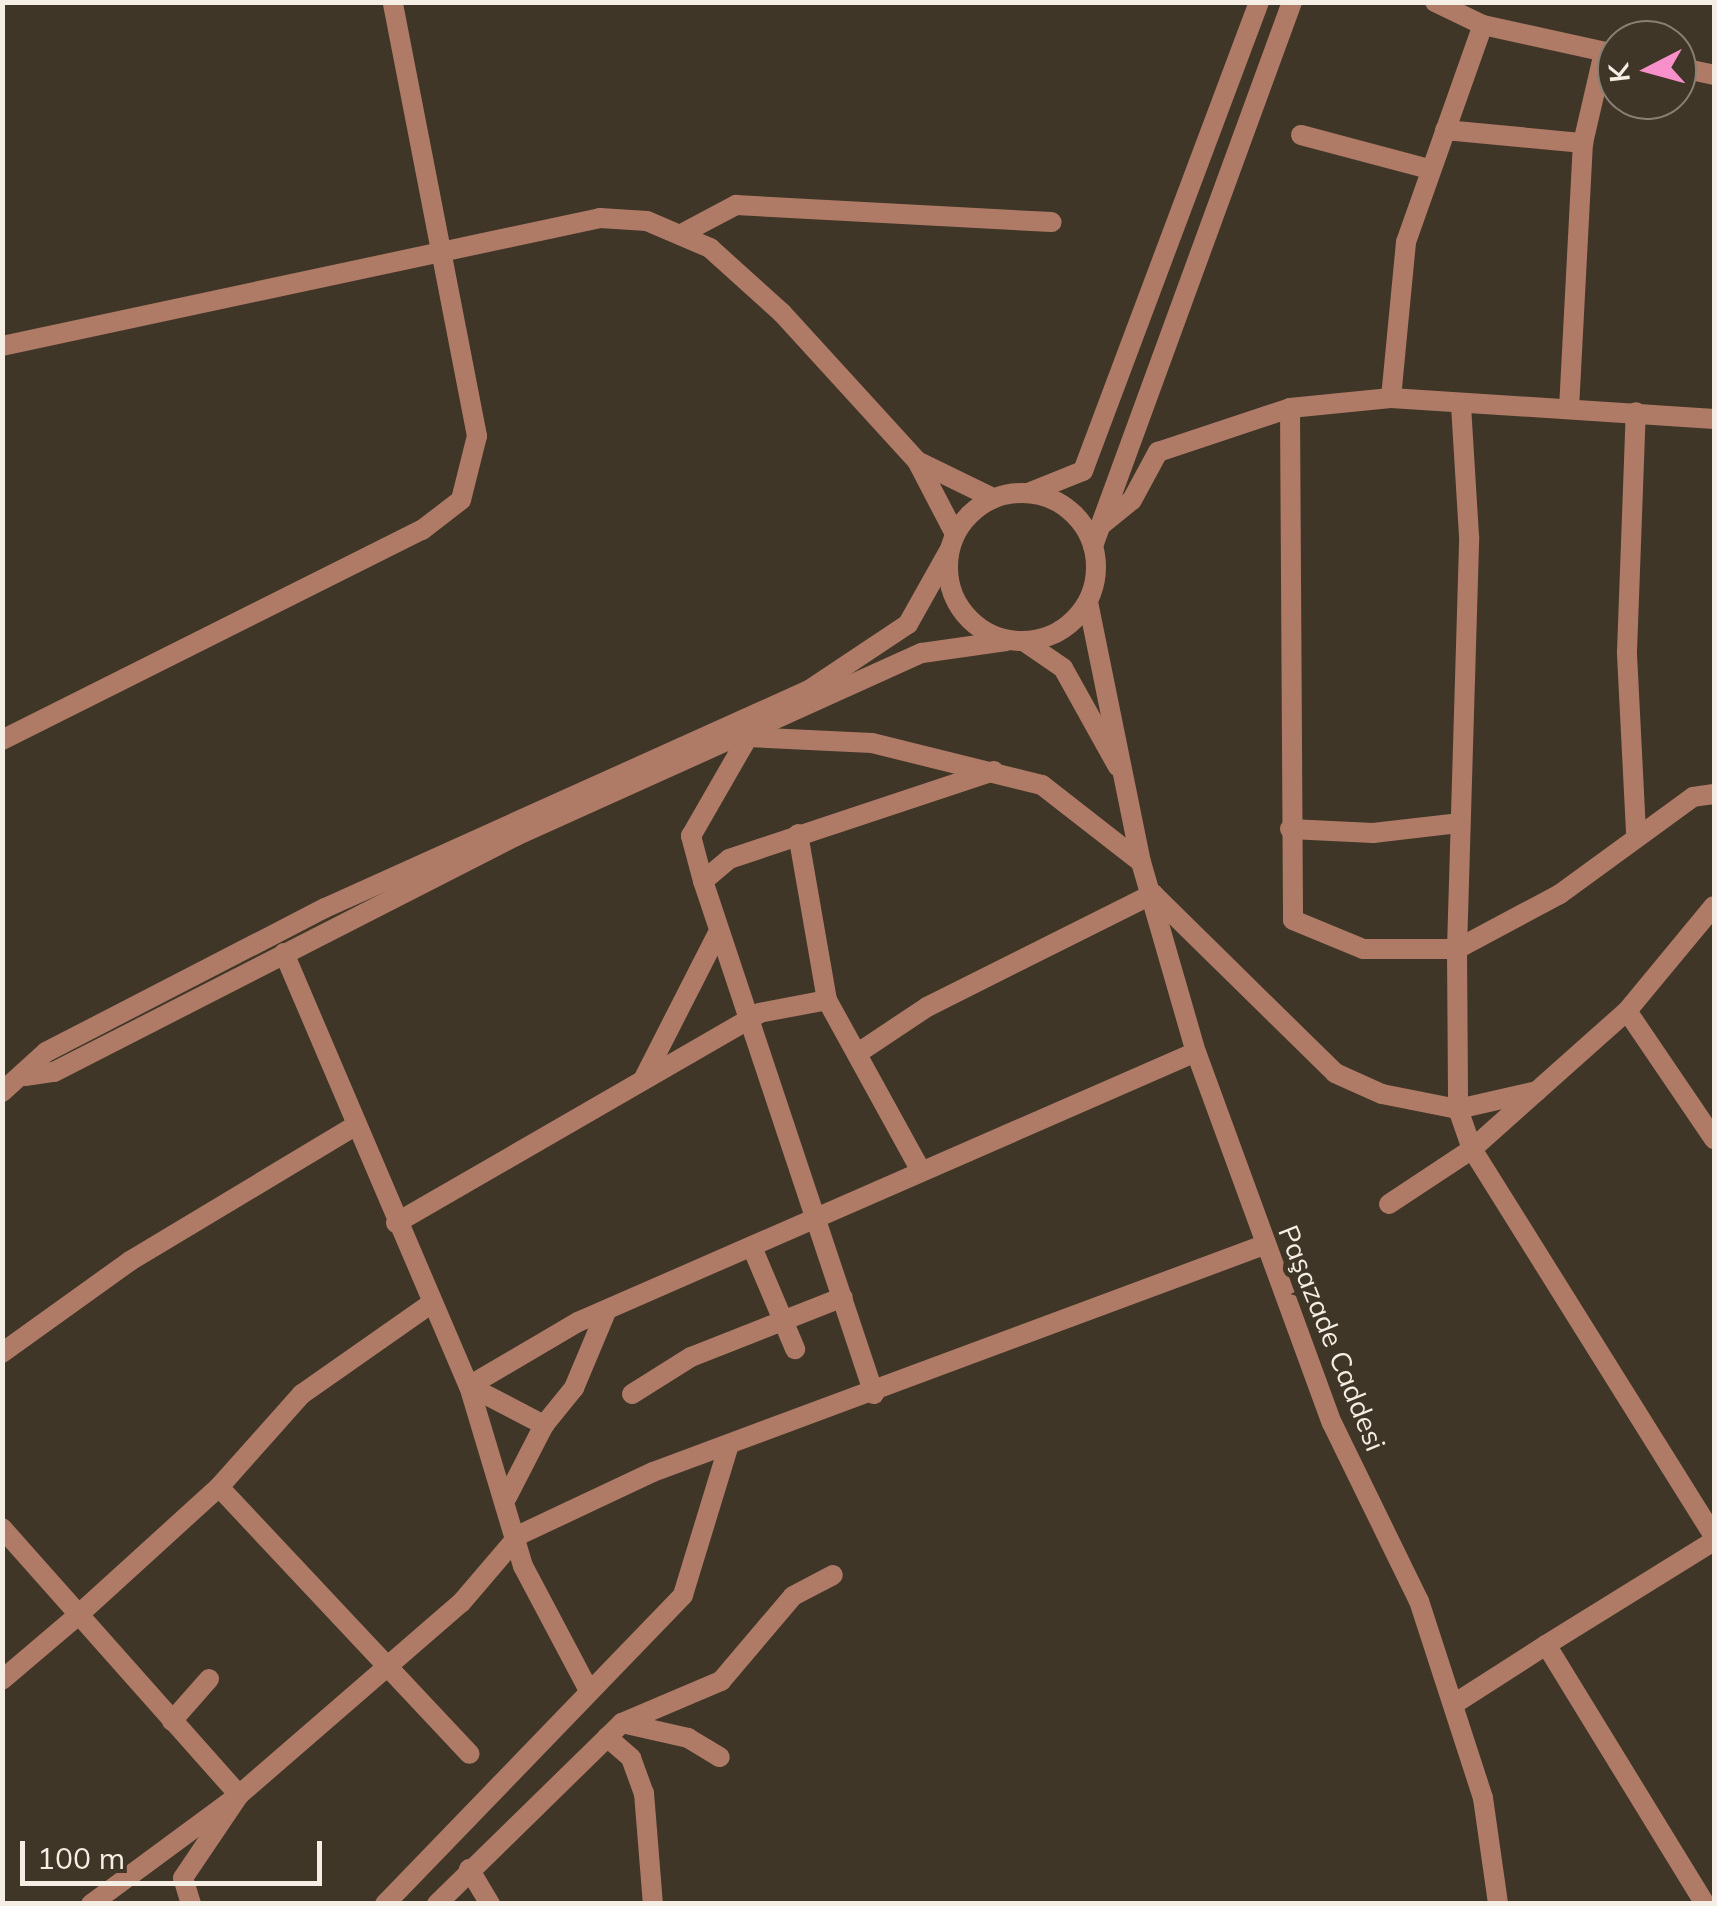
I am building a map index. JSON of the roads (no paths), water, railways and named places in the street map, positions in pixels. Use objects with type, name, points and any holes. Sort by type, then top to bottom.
[{"type":"street","points":[[2,740],[422,530],[461,500],[477,436],[445,251],[392,2]]},
{"type":"street","points":[[917,461],[993,498],[1028,493],[1084,471],[1259,2]]},
{"type":"street","points":[[1129,786],[1088,602],[1097,536],[1227,191],[1292,2]]},
{"type":"street","points":[[1434,2],[1484,25],[1597,50]]},
{"type":"street","points":[[1391,398],[1406,242],[1425,168],[1445,130],[1484,25]]},
{"type":"street","points":[[1569,409],[1584,143],[1597,98]]},
{"type":"street","points":[[1445,130],[1584,143]]},
{"type":"street","points":[[1301,135],[1425,168]]},
{"type":"street","points":[[685,232],[736,206],[1052,222]]},
{"type":"street","points":[[2,346],[600,218],[685,232],[782,313],[917,461],[952,543],[959,608],[1016,641],[1082,694],[1129,786]]},
{"type":"street","points":[[1097,536],[1132,500],[1158,452],[1290,408],[1391,398],[1461,406],[1714,418]]},
{"type":"street","points":[[1454,1704],[1714,1539],[1472,1149],[1458,1109],[1457,949],[1469,536],[1461,406]]},
{"type":"street","points":[[1290,408],[1293,920],[1364,949],[1457,949],[1560,894],[1636,832],[1714,794]]},
{"type":"street","points":[[1636,412],[1627,652],[1636,832]]},
{"type":"street","points":[[1028,493],[1076,516],[1097,536]]},
{"type":"street","points":[[2,1092],[25,1076],[46,1052],[407,868],[809,690],[908,624],[952,543],[993,498]]},
{"type":"street","points":[[25,1076],[54,1072],[516,836],[748,737],[922,654],[1016,641],[1062,630],[1088,602]]},
{"type":"street","points":[[748,737],[872,742],[994,771],[1080,806],[1141,862]]},
{"type":"street","points":[[748,737],[691,836],[747,1025],[818,1214],[874,1394]]},
{"type":"street","points":[[702,881],[729,858],[994,771]]},
{"type":"street","name":"Paşazade Caddesi","points":[[1129,786],[1141,862],[1154,894],[1196,1052],[1264,1245],[1454,1704],[1483,1798],[1498,1904]]},
{"type":"street","points":[[1290,828],[1372,833],[1460,823]]},
{"type":"street","points":[[798,834],[827,1000],[920,1170]]},
{"type":"street","points":[[858,1053],[927,1006],[1154,894],[1336,1073],[1382,1094],[1458,1109],[1538,1091]]},
{"type":"street","points":[[1388,1204],[1472,1149],[1628,1011],[1714,906]]},
{"type":"street","points":[[643,1080],[718,930]]},
{"type":"street","points":[[284,953],[468,1386],[507,1497],[523,1566],[588,1688]]},
{"type":"street","points":[[396,1223],[643,1080],[787,1003],[827,1000]]},
{"type":"street","points":[[1628,1011],[1714,1139]]},
{"type":"street","points":[[468,1386],[606,1312],[818,1214],[1196,1052]]},
{"type":"street","points":[[2,1353],[130,1261],[355,1126]]},
{"type":"street","points":[[90,1904],[240,1795],[461,1604],[518,1535],[729,1445],[874,1394],[1264,1245]]},
{"type":"street","points":[[752,1247],[794,1349]]},
{"type":"street","points":[[632,1394],[690,1357],[843,1297]]},
{"type":"street","points":[[2,1680],[219,1488],[302,1394],[432,1303]]},
{"type":"street","points":[[507,1497],[544,1425],[574,1388],[606,1312]]},
{"type":"street","points":[[468,1386],[544,1425]]},
{"type":"street","points":[[385,1904],[588,1688],[683,1595],[729,1445]]},
{"type":"street","points":[[219,1488],[392,1663],[470,1754]]},
{"type":"street","points":[[2,1528],[76,1616],[240,1795]]},
{"type":"street","points":[[438,1904],[469,1869],[614,1730],[721,1681],[794,1596],[833,1575]]},
{"type":"street","points":[[1546,1646],[1705,1904]]},
{"type":"street","points":[[172,1721],[209,1679]]},
{"type":"street","points":[[614,1730],[688,1738],[720,1757]]},
{"type":"street","points":[[614,1730],[631,1758],[644,1793],[653,1904]]},
{"type":"street","points":[[192,1904],[182,1878],[240,1795]]},
{"type":"street","points":[[469,1869],[490,1904]]}]
